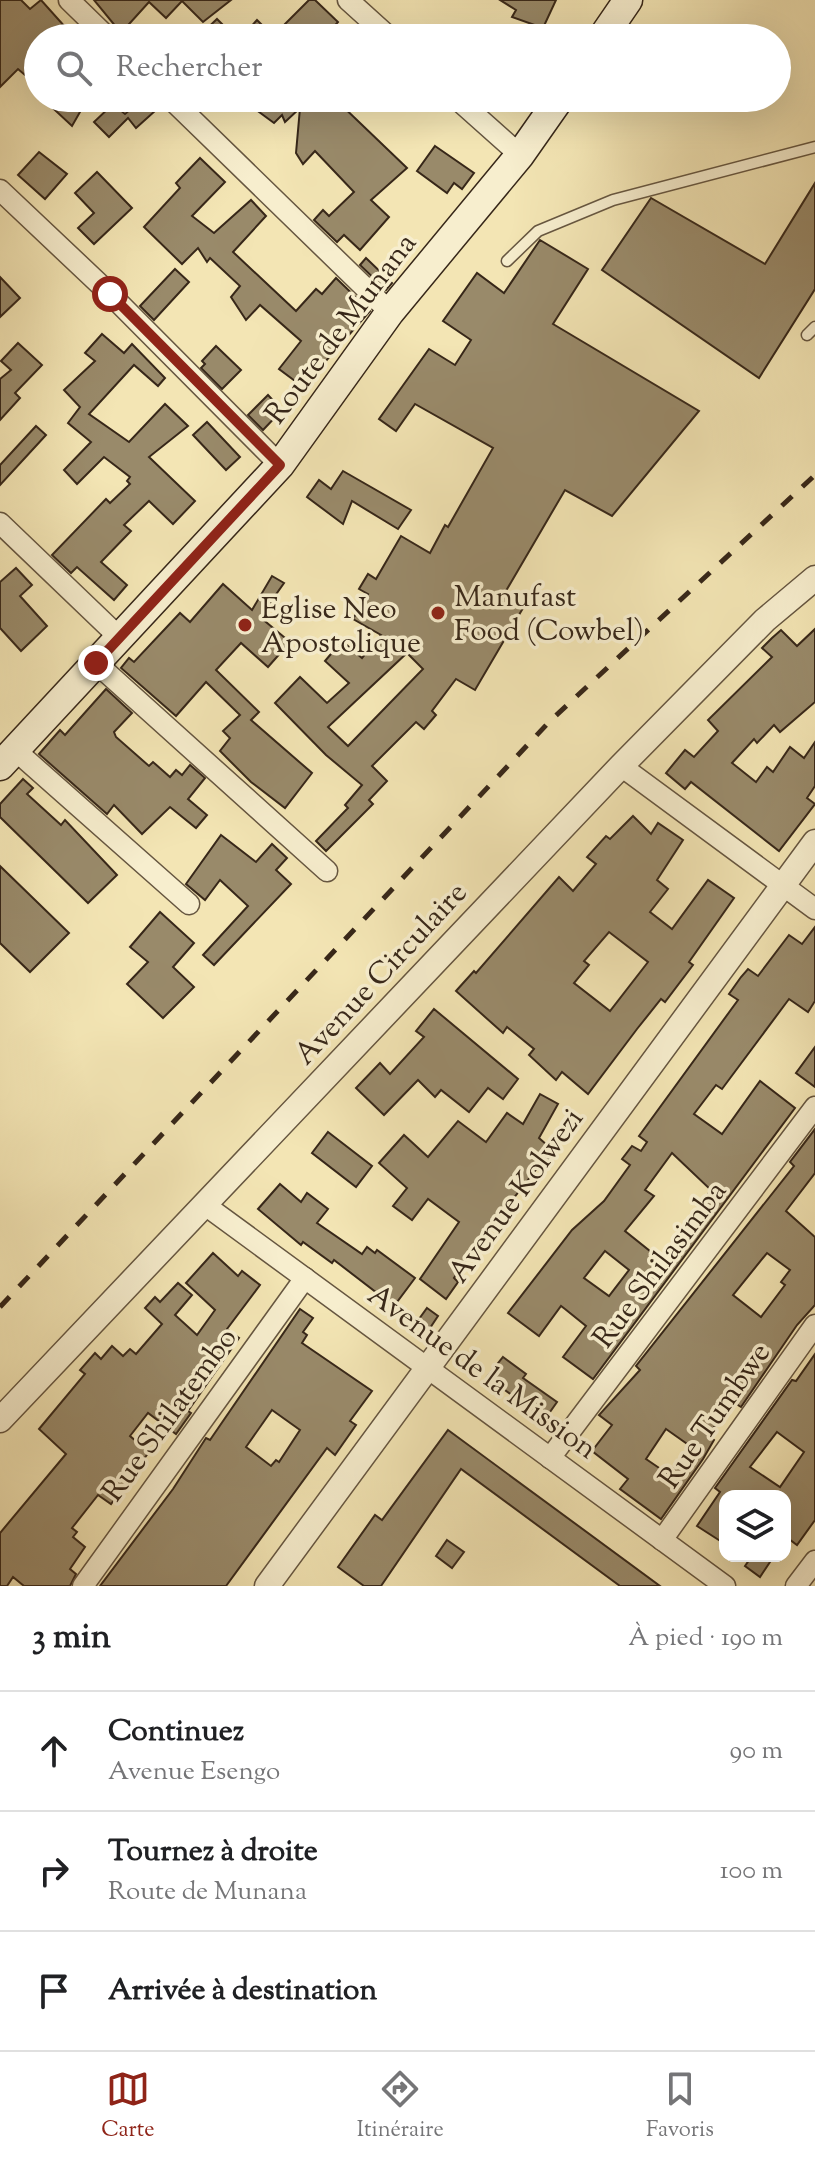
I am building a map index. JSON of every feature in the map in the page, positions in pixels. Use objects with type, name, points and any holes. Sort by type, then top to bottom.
[{"type":"main road","points":[[610,24],[621,3]]},
{"type":"main road","name":"Route de Munana","points":[[8,758],[280,465],[390,312],[520,155],[550,112]]},
{"type":"street","points":[[69,0],[94,24]]},
{"type":"street","points":[[348,0],[375,24]]},
{"type":"street","points":[[184,112],[390,312]]},
{"type":"street","points":[[472,112],[520,155]]},
{"type":"street","points":[[0,190],[110,294],[280,465]]},
{"type":"street","points":[[0,523],[120,638]]},
{"type":"street","name":"Avenue Circulaire","points":[[0,1420],[621,766],[765,620],[815,578]]},
{"type":"street","points":[[96,663],[327,871]]},
{"type":"street","points":[[8,758],[189,904]]},
{"type":"street","points":[[621,766],[815,909]]},
{"type":"street","name":"Avenue Kolwezi","points":[[267,1586],[815,842]]},
{"type":"street","name":"Rue Shilasimba","points":[[550,1458],[815,1107]]},
{"type":"street","name":"Avenue de la Mission","points":[[205,1205],[725,1586]]},
{"type":"street","name":"Rue Shilatembo","points":[[83,1586],[305,1278]]},
{"type":"street","name":"Rue Tumbwe","points":[[662,1540],[815,1325]]},
{"type":"street","points":[[796,1586],[815,1561]]},
{"type":"lane","points":[[507,261],[538,231],[613,200],[815,147]]},
{"type":"building","points":[[0,0],[21,0],[30,9],[41,0],[62,24],[24,24],[24,74],[18,69],[0,87]]},
{"type":"building","points":[[94,0],[231,0],[203,22],[182,1],[166,18],[149,2],[129,24],[114,24]]},
{"type":"building","points":[[309,0],[315,0],[338,22],[336,24],[285,24]]},
{"type":"building","points":[[500,0],[556,0],[545,24],[532,24],[512,17],[516,10]]},
{"type":"building","points":[[57,112],[80,112],[72,126]]},
{"type":"building","points":[[105,112],[154,112],[136,128],[128,118],[109,137],[94,122]]},
{"type":"building","points":[[259,112],[296,112],[285,122],[282,115],[274,123]]},
{"type":"building","points":[[300,112],[349,112],[407,168],[371,200],[389,217],[360,250],[344,235],[337,242],[314,220],[323,210],[329,216],[354,192],[315,151],[303,164],[296,153]]},
{"type":"building","points":[[435,146],[474,173],[462,189],[454,183],[447,193],[417,171]]},
{"type":"building","points":[[39,152],[67,174],[45,199],[18,175]]},
{"type":"building","points":[[200,158],[225,182],[192,216],[214,233],[251,200],[266,216],[233,252],[296,311],[316,289],[322,294],[336,278],[370,311],[303,387],[279,369],[301,341],[260,305],[246,320],[231,297],[240,286],[210,258],[207,262],[198,248],[182,264],[144,227],[180,188],[176,183]]},
{"type":"building","points":[[97,172],[132,208],[94,244],[78,228],[94,213],[75,193]]},
{"type":"building","points":[[815,183],[815,289],[759,378],[602,270],[651,198],[765,264]]},
{"type":"building","points":[[540,240],[588,269],[553,324],[699,411],[612,516],[565,490],[503,596],[523,608],[475,690],[456,679],[432,711],[436,715],[424,729],[416,722],[372,766],[387,781],[369,800],[373,804],[326,851],[316,841],[348,808],[345,805],[362,785],[326,755],[275,703],[300,677],[327,703],[349,683],[325,661],[342,641],[362,658],[381,635],[353,619],[368,594],[359,589],[368,574],[376,579],[401,536],[430,553],[493,448],[415,404],[396,431],[379,419],[429,349],[455,365],[471,340],[443,321],[477,273],[504,293]],"holes":[[[407,653],[423,669],[348,746],[328,727]]]},
{"type":"building","points":[[366,258],[392,283],[386,290],[360,265]]},
{"type":"building","points":[[175,269],[189,282],[154,320],[140,306]]},
{"type":"building","points":[[0,277],[20,298],[0,317]]},
{"type":"building","points":[[102,334],[124,353],[132,344],[165,378],[158,386],[134,365],[89,414],[129,442],[165,404],[188,426],[149,457],[195,501],[173,524],[149,501],[124,525],[131,531],[101,562],[127,585],[114,600],[77,567],[71,573],[52,555],[106,499],[110,503],[130,484],[127,481],[130,477],[104,457],[77,484],[64,470],[91,442],[68,423],[80,407],[64,390],[95,361],[85,353]]},
{"type":"building","points":[[18,343],[42,365],[15,393],[20,398],[0,420],[0,379],[11,370],[1,361]]},
{"type":"building","points":[[216,346],[241,370],[222,389],[201,368],[205,364],[202,361]]},
{"type":"building","points":[[268,395],[282,410],[263,430],[248,415]]},
{"type":"building","points":[[207,422],[240,457],[226,470],[193,435]]},
{"type":"building","points":[[36,426],[46,435],[0,485],[0,465]]},
{"type":"building","points":[[343,471],[411,510],[398,529],[352,501],[343,524],[307,497],[319,480],[331,489]]},
{"type":"building","points":[[16,568],[32,585],[20,596],[47,626],[21,651],[0,628],[0,582]]},
{"type":"building","points":[[272,576],[284,583],[260,617],[290,642],[268,667],[241,643],[216,670],[259,712],[251,720],[312,773],[285,808],[251,782],[220,751],[230,738],[223,731],[240,715],[206,682],[176,716],[121,668],[129,658],[134,662],[180,613],[190,622],[223,584],[252,610]]},
{"type":"building","points":[[815,629],[815,702],[780,732],[774,725],[757,743],[754,739],[732,763],[756,782],[767,767],[773,772],[790,747],[804,758],[815,742],[815,786],[807,798],[815,804],[779,851],[691,782],[685,789],[666,773],[685,750],[694,757],[718,731],[708,720],[772,657],[762,648],[772,638],[781,630],[797,646]]},
{"type":"building","points":[[106,689],[132,713],[114,732],[116,737],[149,766],[153,762],[170,777],[176,770],[182,775],[190,765],[205,778],[188,799],[207,815],[196,828],[170,807],[142,834],[114,805],[107,814],[39,754],[60,730],[65,735]]},
{"type":"building","points":[[23,779],[33,788],[27,794],[61,825],[65,820],[117,875],[88,903],[0,817],[0,804]]},
{"type":"building","points":[[633,816],[651,834],[658,823],[683,840],[657,880],[668,889],[650,912],[672,929],[708,880],[734,898],[689,962],[693,965],[665,1002],[661,999],[588,1094],[562,1072],[556,1080],[529,1055],[534,1049],[507,1027],[503,1033],[456,991],[474,971],[476,973],[559,877],[573,891],[596,864],[587,857],[606,836],[610,839]],"holes":[[[609,932],[648,962],[610,1011],[574,983],[589,965],[584,961]]]},
{"type":"building","points":[[221,835],[256,862],[272,844],[287,858],[276,870],[291,884],[214,965],[203,955],[248,906],[220,880],[205,900],[186,884]]},
{"type":"building","points":[[0,866],[69,933],[30,972],[0,943]]},
{"type":"building","points":[[160,912],[194,943],[173,967],[194,987],[163,1018],[127,984],[148,962],[130,947]]},
{"type":"building","points":[[815,927],[815,1001],[808,1012],[789,999],[722,1089],[716,1085],[694,1114],[722,1134],[760,1081],[795,1108],[593,1379],[563,1357],[586,1326],[565,1309],[561,1306],[539,1336],[508,1313],[572,1230],[604,1201],[630,1165],[622,1159],[632,1146],[641,1151],[647,1142],[639,1136],[738,1000],[729,994],[741,977],[748,969],[758,976],[789,935],[802,944]],"holes":[[[672,1153],[711,1190],[660,1259],[625,1231],[654,1196],[645,1190]],[[605,1251],[629,1270],[609,1296],[584,1278]]]},
{"type":"building","points":[[434,1009],[518,1079],[503,1099],[488,1088],[469,1112],[441,1090],[435,1097],[418,1080],[384,1115],[356,1088],[380,1063],[390,1074],[424,1037],[416,1031]]},
{"type":"building","points":[[815,1047],[815,1087],[796,1073]]},
{"type":"building","points":[[540,1094],[558,1104],[539,1138],[555,1152],[545,1164],[542,1162],[473,1250],[454,1278],[458,1282],[446,1299],[420,1279],[459,1222],[428,1199],[412,1220],[393,1206],[407,1188],[379,1163],[404,1135],[428,1157],[458,1121],[486,1142],[507,1113],[523,1124]]},
{"type":"building","points":[[815,1129],[815,1173],[786,1211],[815,1237],[815,1305],[797,1325],[741,1407],[733,1402],[708,1435],[714,1440],[661,1519],[620,1489],[628,1479],[592,1451],[612,1425],[599,1415],[640,1370],[636,1366],[794,1166],[790,1162]],"holes":[[[767,1253],[790,1270],[781,1282],[785,1285],[761,1317],[733,1295]],[[666,1429],[690,1446],[668,1474],[646,1459]]]},
{"type":"building","points":[[328,1132],[372,1166],[356,1187],[312,1153]]},
{"type":"building","points":[[280,1184],[301,1202],[307,1193],[328,1209],[317,1223],[362,1254],[367,1247],[375,1253],[377,1250],[415,1278],[394,1306],[334,1260],[332,1263],[303,1242],[301,1245],[258,1209]]},
{"type":"building","points":[[213,1253],[238,1276],[242,1271],[260,1285],[227,1329],[239,1338],[188,1411],[191,1413],[176,1434],[148,1413],[130,1436],[149,1452],[111,1504],[98,1495],[72,1528],[77,1532],[73,1537],[85,1547],[70,1569],[76,1574],[70,1586],[24,1586],[13,1577],[7,1586],[0,1586],[0,1533],[66,1454],[39,1429],[85,1374],[80,1370],[95,1353],[101,1359],[112,1346],[123,1356],[130,1349],[136,1354],[162,1324],[145,1308],[155,1297],[160,1302],[178,1283],[192,1295],[175,1315],[197,1335],[215,1310],[186,1283]]},
{"type":"building","points":[[427,1308],[438,1316],[430,1328],[419,1319]]},
{"type":"building","points":[[300,1309],[313,1318],[303,1332],[307,1335],[302,1343],[372,1391],[350,1421],[356,1425],[335,1455],[327,1448],[226,1586],[100,1586],[173,1489],[206,1438],[210,1440]],"holes":[[[272,1410],[300,1430],[279,1462],[276,1460],[271,1466],[246,1447]]]},
{"type":"building","points":[[815,1354],[815,1520],[797,1545],[791,1540],[791,1490],[719,1491],[715,1488],[792,1380],[796,1381]],"holes":[[[777,1432],[804,1452],[780,1487],[750,1467]]]},
{"type":"building","points":[[503,1357],[526,1374],[523,1378],[557,1402],[545,1419],[487,1377]]},
{"type":"building","points":[[448,1430],[660,1586],[620,1586],[461,1469],[381,1586],[364,1586],[338,1567],[375,1515],[382,1520]]},
{"type":"building","points":[[719,1493],[719,1540],[697,1526]]},
{"type":"building","points":[[447,1540],[464,1552],[452,1568],[436,1556]]},
{"type":"building","points":[[748,1562],[770,1562],[760,1577],[745,1566]]},
{"type":"railway","points":[[0,1307],[550,721],[815,475]]},
{"type":"place","name":"Manufast Food (Cowbel)","points":[[438,613]]},
{"type":"place","name":"Eglise Neo Apostolique","points":[[245,625]]},
{"type":"route","points":[[96,663],[280,465],[110,294]]}]
